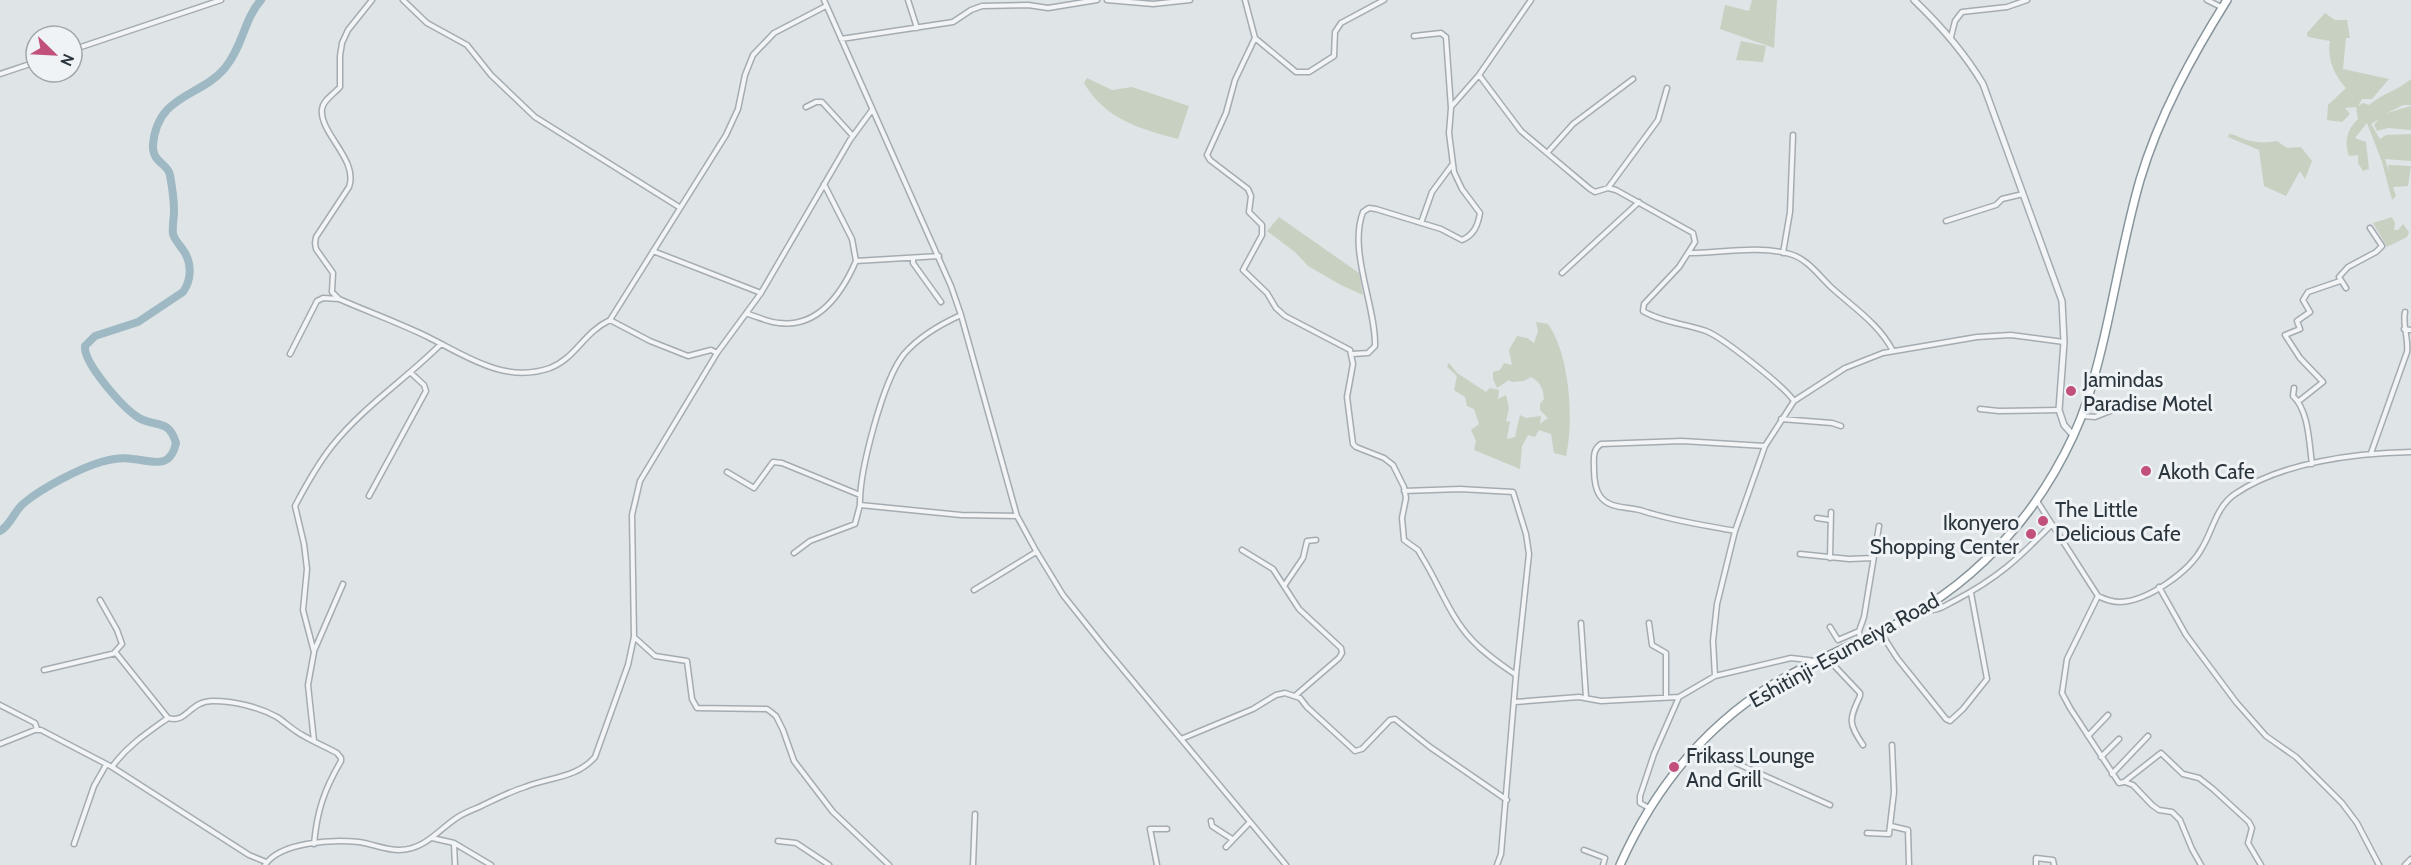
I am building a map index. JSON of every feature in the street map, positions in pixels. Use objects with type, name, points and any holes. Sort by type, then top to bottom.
[{"type":"highway","name":"Eshitinji-Esumeiya Road","points":[[1620,865],[1649,808],[1697,746],[1748,701],[1772,685],[1817,661],[1923,609],[1964,581],[1989,558],[2037,500],[2081,416],[2095,371],[2133,207],[2149,154],[2195,53],[2227,0]]},
{"type":"street","points":[[84,46],[221,0]]},
{"type":"street","points":[[339,299],[332,292],[331,268],[316,249],[315,243],[316,237],[349,187],[352,178],[322,109],[324,103],[340,87],[340,56],[348,30],[372,0]]},
{"type":"street","points":[[403,0],[427,23],[466,45],[490,75],[535,117],[679,207]]},
{"type":"street","points":[[824,0],[939,256],[961,315],[1017,516],[1036,552],[1063,594],[1286,865]]},
{"type":"street","points":[[908,0],[917,28]]},
{"type":"street","points":[[841,39],[952,22],[982,6],[1028,5],[1048,8],[1097,0]]},
{"type":"street","points":[[1107,0],[1153,4],[1190,0]]},
{"type":"street","points":[[1245,0],[1255,38],[1296,72],[1308,72],[1334,56],[1335,32],[1341,22],[1384,0]]},
{"type":"street","points":[[1450,108],[1479,75],[1531,0]]},
{"type":"street","points":[[1914,0],[1951,37],[1983,84],[2024,194],[2062,301],[2064,342],[2059,410],[2064,425],[2073,435]]},
{"type":"street","points":[[1951,37],[1955,21],[1962,12],[2007,7],[2027,0]]},
{"type":"street","points":[[2207,0],[2222,8]]},
{"type":"street","points":[[290,354],[317,301],[323,298],[339,299],[488,367],[508,371],[535,371],[562,362],[596,327],[610,320],[726,135],[738,109],[745,75],[753,55],[774,33],[825,6]]},
{"type":"street","points":[[1352,354],[1368,353],[1375,346],[1361,262],[1360,235],[1363,212],[1369,208],[1421,223],[1462,240],[1468,237],[1479,223],[1480,213],[1462,189],[1454,172],[1449,133],[1446,37],[1441,33],[1414,36]]},
{"type":"street","points":[[1255,38],[1207,155],[1248,189],[1251,196],[1249,212],[1262,225],[1262,235],[1244,267],[1244,274],[1267,293],[1276,308],[1285,316],[1343,344],[1352,354],[1353,364],[1347,397],[1353,444],[1384,458],[1393,465],[1406,498],[1402,518],[1404,540],[1418,550],[1460,625],[1493,659],[1516,675]]},
{"type":"street","points":[[0,74],[24,66]]},
{"type":"street","points":[[1479,75],[1521,131],[1590,189],[1595,192],[1608,189],[1617,190],[1694,233],[1695,242],[1679,267],[1644,304],[1643,311],[1708,332],[1722,340],[1779,383],[1794,401]]},
{"type":"street","points":[[1547,153],[1573,124],[1633,79]]},
{"type":"street","points":[[1608,189],[1658,120],[1668,88]]},
{"type":"street","points":[[806,107],[822,102],[853,136]]},
{"type":"street","points":[[0,744],[36,729],[41,730],[112,767],[265,864],[276,853],[288,848],[314,844],[359,842],[400,850],[422,845],[459,817],[478,807],[525,786],[577,773],[586,767],[595,757],[606,728],[628,665],[634,637],[632,515],[634,498],[640,481],[717,353],[748,314],[853,136],[872,110]]},
{"type":"street","points":[[1783,252],[1790,212],[1793,135]]},
{"type":"street","points":[[1421,223],[1432,192],[1453,164]]},
{"type":"street","points":[[748,314],[776,323],[797,322],[820,313],[837,298],[856,261],[852,240],[824,184]]},
{"type":"street","points":[[1946,221],[1996,205],[2002,199],[2024,194]]},
{"type":"street","points":[[1562,273],[1639,202]]},
{"type":"street","points":[[2346,288],[2339,277],[2348,267],[2376,252],[2382,246],[2370,228]]},
{"type":"street","points":[[653,251],[761,292]]},
{"type":"street","points":[[1688,253],[1757,251],[1783,252],[1799,257],[1886,338],[1893,351]]},
{"type":"street","points":[[856,261],[939,256]]},
{"type":"street","points":[[913,258],[913,263],[941,302]]},
{"type":"street","points":[[2299,401],[2323,382],[2300,358],[2285,335],[2300,329],[2297,321],[2310,312],[2303,300],[2308,292],[2340,281]]},
{"type":"street","points":[[2371,453],[2407,352],[2409,343],[2404,329],[2404,312]]},
{"type":"street","points":[[794,553],[819,537],[855,524],[876,415],[903,355],[933,330],[961,315]]},
{"type":"street","points":[[610,320],[650,341],[687,356],[711,350],[717,353]]},
{"type":"street","points":[[2404,329],[2411,330]]},
{"type":"street","points":[[1715,676],[1713,641],[1717,604],[1735,531],[1765,446],[1794,401],[1845,368],[1862,360],[1893,351],[2011,335],[2064,342]]},
{"type":"street","points":[[314,652],[304,620],[307,569],[295,506],[312,474],[333,445],[360,416],[441,344]]},
{"type":"street","points":[[369,496],[426,391],[424,385],[411,373]]},
{"type":"street","points":[[2294,388],[2293,396],[2299,401],[2304,417],[2312,464]]},
{"type":"street","points":[[2081,416],[2095,417],[2118,408]]},
{"type":"street","points":[[1980,409],[2059,410]]},
{"type":"street","points":[[1781,419],[1832,423],[1841,426]]},
{"type":"street","points":[[1735,531],[1662,518],[1641,510],[1616,507],[1601,497],[1594,479],[1596,447],[1601,444],[1682,441],[1765,446]]},
{"type":"street","points":[[2037,500],[2098,596],[2113,602],[2125,602],[2159,587],[2196,559],[2222,506],[2236,494],[2259,481],[2312,464],[2371,453],[2411,452]]},
{"type":"street","points":[[727,472],[754,488],[773,462],[860,495]]},
{"type":"street","points":[[1404,491],[1460,489],[1513,492],[1526,534],[1529,554],[1499,864]]},
{"type":"street","points":[[860,505],[960,515],[1017,516]]},
{"type":"street","points":[[1830,558],[1831,512]]},
{"type":"street","points":[[1817,518],[1830,520]]},
{"type":"street","points":[[1923,609],[1934,611],[1971,593],[2013,564],[2052,524]]},
{"type":"street","points":[[1860,641],[1858,631],[1864,617],[1878,526]]},
{"type":"street","points":[[1284,586],[1303,558],[1307,541],[1316,540]]},
{"type":"street","points":[[1242,550],[1273,569],[1299,609],[1339,643],[1342,653],[1339,658],[1296,695]]},
{"type":"street","points":[[974,590],[1036,552]]},
{"type":"street","points":[[1800,554],[1830,558],[1873,558]]},
{"type":"street","points":[[314,741],[308,685],[314,652],[343,584]]},
{"type":"street","points":[[2159,587],[2186,635],[2236,702],[2266,736],[2296,757],[2342,803],[2357,823],[2379,865]]},
{"type":"street","points":[[1880,632],[1916,683],[1950,721],[1963,709],[1987,679],[1971,593]]},
{"type":"street","points":[[2098,596],[2067,659],[2062,693],[2118,783],[2133,785],[2159,810],[2172,813],[2180,820],[2201,865]]},
{"type":"street","points":[[44,670],[114,653],[122,644],[100,600]]},
{"type":"street","points":[[1581,623],[1586,697]]},
{"type":"street","points":[[1648,623],[1652,643],[1666,653],[1666,697]]},
{"type":"street","points":[[1830,627],[1838,640],[1858,631]]},
{"type":"street","points":[[634,637],[655,656],[687,661],[692,699],[697,708],[767,710],[776,716],[794,761],[833,812],[889,865]]},
{"type":"street","points":[[114,653],[120,656],[168,718],[178,720],[195,706],[206,702],[243,705],[277,717],[337,753],[341,758],[325,788],[317,817],[314,844]]},
{"type":"street","points":[[1826,657],[1860,693],[1851,717],[1852,729],[1863,745]]},
{"type":"street","points":[[1515,702],[1586,697],[1601,701],[1679,697],[1715,676],[1791,658],[1817,661]]},
{"type":"street","points":[[1181,739],[1253,709],[1276,695],[1285,693],[1296,695],[1355,751],[1362,749],[1390,720],[1395,719],[1430,747],[1507,800]]},
{"type":"street","points":[[1649,808],[1640,803],[1640,796],[1653,754],[1679,697]]},
{"type":"street","points":[[0,705],[35,723],[36,729]]},
{"type":"street","points":[[2088,736],[2108,715]]},
{"type":"street","points":[[112,767],[122,752],[168,718]]},
{"type":"street","points":[[2112,774],[2148,736]]},
{"type":"street","points":[[2100,757],[2119,739]]},
{"type":"street","points":[[1867,833],[1889,834],[1894,792],[1892,745]]},
{"type":"street","points":[[1697,746],[1830,805]]},
{"type":"street","points":[[2124,782],[2154,758],[2164,753],[2181,773],[2199,778],[2249,822],[2252,828],[2248,843],[2261,865]]},
{"type":"street","points":[[74,844],[94,786],[106,765]]},
{"type":"street","points":[[974,865],[975,814]]},
{"type":"street","points":[[1211,821],[1212,826],[1232,839]]},
{"type":"street","points":[[1226,847],[1250,822]]},
{"type":"street","points":[[1891,826],[1908,830],[1909,865]]},
{"type":"street","points":[[1157,865],[1150,829],[1167,829]]},
{"type":"street","points":[[432,838],[454,843],[491,865]]},
{"type":"street","points":[[778,841],[796,843],[829,865]]},
{"type":"street","points":[[454,843],[455,865]]},
{"type":"street","points":[[1584,849],[1605,858],[1603,865]]},
{"type":"street","points":[[2036,865],[2036,858],[2053,860],[2054,865]]},
{"type":"street","points":[[2405,865],[2411,859]]},
{"type":"green space","points":[[1752,0],[1777,0],[1774,48],[1720,29],[1725,5],[1749,11]]},
{"type":"green space","points":[[2325,13],[2335,20],[2347,20],[2350,38],[2346,38],[2343,69],[2389,79],[2372,99],[2362,99],[2358,106],[2363,103],[2369,105],[2411,79],[2411,105],[2403,105],[2387,113],[2411,106],[2411,130],[2388,128],[2377,131],[2374,125],[2379,119],[2371,124],[2380,139],[2386,135],[2411,134],[2411,161],[2385,159],[2389,172],[2388,165],[2411,166],[2408,186],[2393,187],[2396,196],[2392,200],[2382,162],[2367,123],[2355,138],[2366,142],[2369,169],[2363,171],[2358,163],[2358,155],[2349,156],[2347,141],[2351,127],[2358,119],[2356,107],[2345,108],[2350,114],[2342,122],[2327,120],[2328,105],[2346,88],[2332,66],[2330,41],[2308,37],[2307,33]]},
{"type":"green space","points":[[1741,41],[1766,46],[1763,62],[1736,60]]},
{"type":"green space","points":[[1087,78],[1112,90],[1132,87],[1189,106],[1178,139],[1137,126],[1113,114],[1102,106],[1084,83]]},
{"type":"green space","points":[[2229,134],[2255,142],[2277,141],[2287,148],[2301,147],[2312,161],[2305,179],[2300,171],[2286,196],[2264,186],[2259,150],[2228,137]]},
{"type":"green space","points":[[1279,217],[1359,273],[1363,295],[1308,266],[1295,252],[1267,231]]},
{"type":"green space","points":[[2392,217],[2395,223],[2394,230],[2398,230],[2403,224],[2409,232],[2407,237],[2387,247],[2373,223]]},
{"type":"green space","points":[[1536,322],[1548,324],[1561,353],[1568,388],[1570,425],[1566,456],[1554,453],[1551,434],[1539,430],[1535,437],[1528,435],[1522,446],[1520,469],[1474,450],[1476,441],[1471,430],[1479,424],[1474,409],[1467,406],[1465,397],[1454,390],[1457,376],[1447,367],[1449,363],[1457,373],[1486,392],[1490,388],[1499,390],[1498,399],[1506,395],[1509,408],[1506,422],[1510,421],[1507,439],[1515,437],[1520,415],[1526,418],[1541,416],[1540,424],[1548,418],[1540,410],[1540,404],[1544,399],[1542,389],[1531,377],[1524,381],[1509,380],[1497,388],[1493,372],[1500,370],[1504,363],[1512,365],[1509,350],[1517,336],[1527,338],[1534,343],[1538,331]]},
{"type":"waterway","points":[[0,531],[21,506],[32,497],[82,469],[117,459],[129,458],[160,462],[170,457],[173,452],[176,443],[169,429],[142,420],[122,403],[104,384],[90,363],[85,346],[95,336],[138,322],[186,288],[190,268],[185,253],[173,234],[174,207],[170,175],[153,151],[156,128],[171,106],[215,78],[225,68],[236,51],[255,7],[261,0]]},
{"type":"place","name":"Jamindas Paradise Motel","points":[[2071,391]]},
{"type":"place","name":"Akoth Cafe","points":[[2146,471]]},
{"type":"place","name":"The Little Delicious Cafe","points":[[2043,521]]},
{"type":"place","name":"Ikonyero Shopping Center","points":[[2031,534]]},
{"type":"place","name":"Frikass Lounge And Grill","points":[[1674,767]]}]
